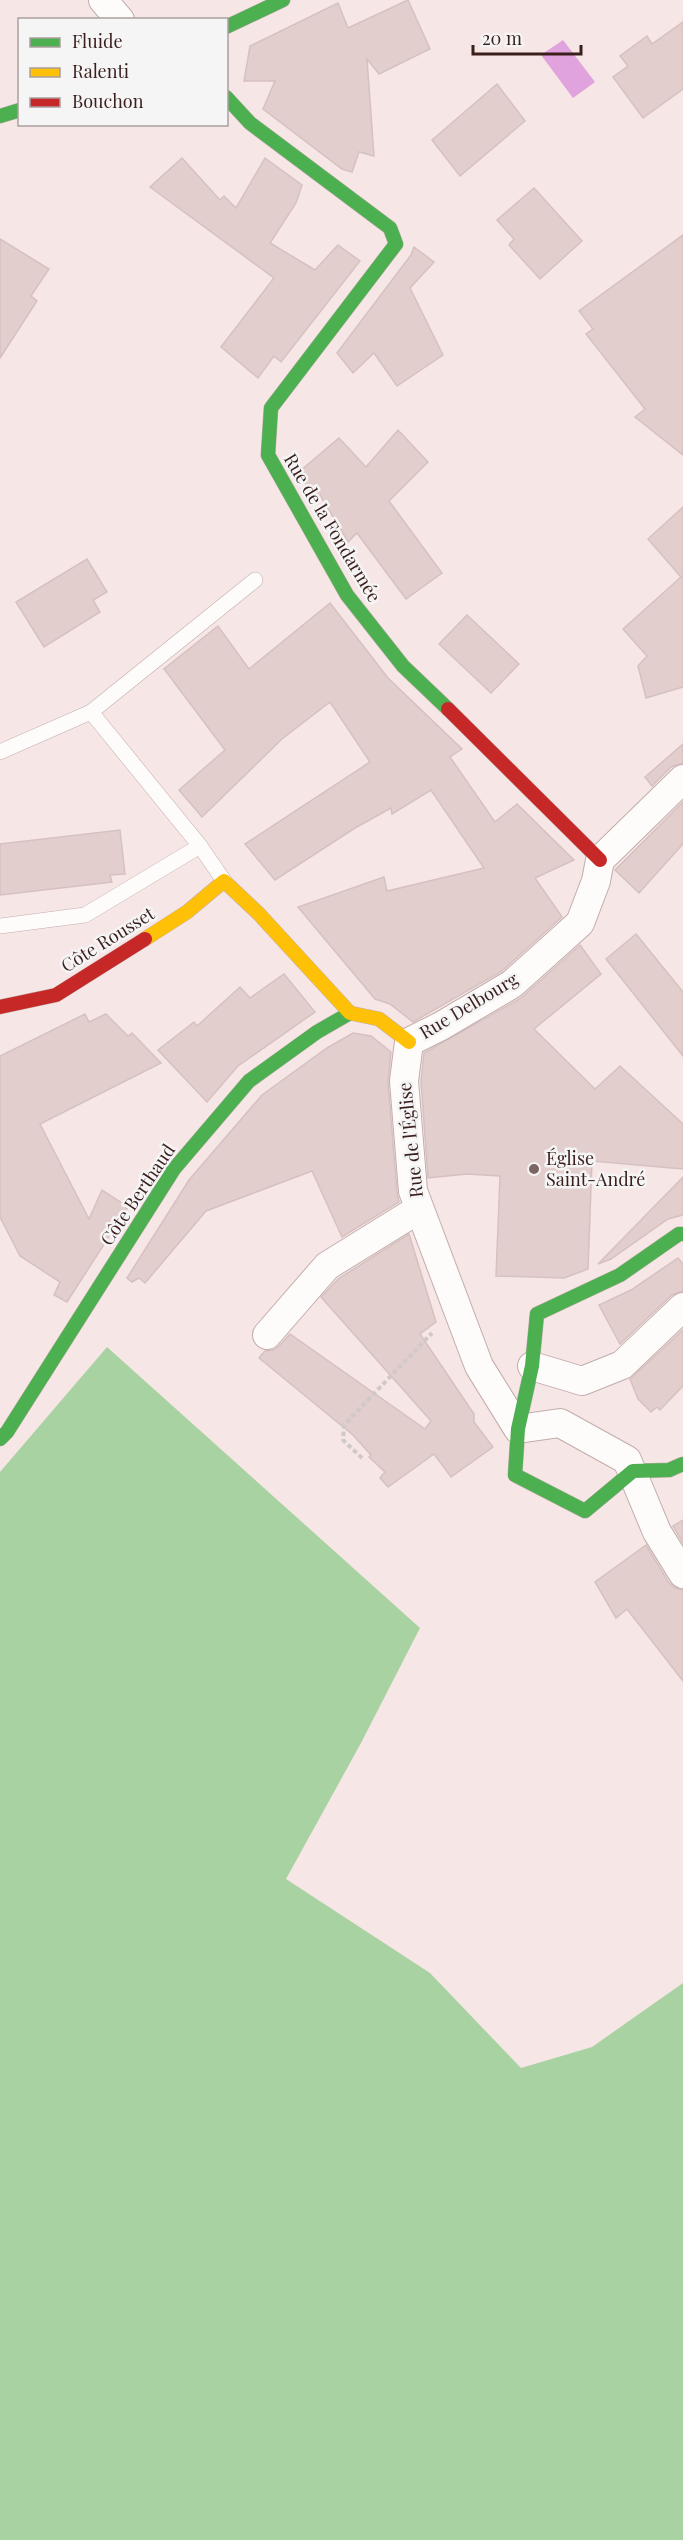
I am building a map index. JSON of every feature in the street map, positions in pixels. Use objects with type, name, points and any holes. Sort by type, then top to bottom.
[{"type":"street","points":[[103,0],[118,18]]},
{"type":"street","points":[[228,26],[283,0]]},
{"type":"street","name":"Rue de la Fondarmée","points":[[228,99],[250,123],[390,228],[396,244],[271,408],[268,455],[347,595],[403,666],[600,860]]},
{"type":"street","points":[[0,116],[18,111]]},
{"type":"street","points":[[600,860],[683,779]]},
{"type":"street","name":"Rue Delbourg","points":[[409,1042],[512,984],[580,923],[596,881],[600,860]]},
{"type":"street","points":[[224,880],[260,914],[351,1013],[379,1019],[409,1042]]},
{"type":"street","name":"Côte Rousset","points":[[0,1008],[56,995],[187,912],[224,880]]},
{"type":"street","name":"Côte Berthaud","points":[[0,1439],[13,1423],[174,1169],[249,1081],[317,1032],[351,1013]]},
{"type":"street","name":"Rue de l'Église","points":[[409,1042],[404,1081],[413,1191],[418,1209],[479,1366],[518,1430]]},
{"type":"street","points":[[267,1335],[327,1266],[418,1209]]},
{"type":"street","points":[[683,1234],[620,1275],[537,1314],[532,1366],[518,1430],[515,1475],[585,1511],[633,1471],[669,1470],[683,1464]]},
{"type":"street","points":[[532,1366],[582,1381],[622,1365],[683,1307]]},
{"type":"street","points":[[518,1430],[560,1423],[627,1460],[657,1532],[683,1574]]},
{"type":"lane","points":[[0,752],[92,712],[255,580]]},
{"type":"lane","points":[[92,712],[200,846],[224,880]]},
{"type":"lane","points":[[0,926],[85,915],[200,846]]},
{"type":"path","points":[[362,1458],[344,1440],[344,1425],[424,1339],[458,1311]]},
{"type":"green space","points":[[107,1347],[420,1628],[361,1743],[286,1879],[430,1973],[521,2068],[592,2047],[683,1983],[683,2540],[0,2540],[0,1472]]},
{"type":"shaded area","points":[[563,40],[595,82],[573,98],[541,55]]},
{"type":"building","points":[[408,0],[430,49],[379,74],[367,59],[374,156],[359,152],[352,172],[342,169],[263,109],[275,81],[244,81],[250,46],[338,3],[348,28]]},
{"type":"building","points":[[683,22],[683,89],[643,118],[613,77],[628,66],[620,56],[647,36],[652,44]]},
{"type":"building","points":[[497,84],[525,121],[460,176],[432,140]]},
{"type":"building","points":[[182,158],[220,200],[224,196],[236,208],[265,158],[302,185],[296,203],[270,243],[315,270],[338,245],[360,261],[281,362],[274,356],[258,378],[221,347],[274,278],[150,187]]},
{"type":"building","points":[[534,188],[582,241],[540,279],[509,245],[514,239],[497,220]]},
{"type":"building","points":[[683,235],[683,455],[635,417],[645,409],[586,334],[593,329],[579,311]]},
{"type":"building","points":[[0,239],[49,269],[31,296],[37,301],[0,358]]},
{"type":"building","points":[[414,247],[434,262],[410,288],[443,355],[397,386],[374,353],[353,373],[337,353],[411,255]]},
{"type":"building","points":[[398,430],[428,462],[389,501],[442,573],[406,599],[357,533],[348,542],[320,495],[315,500],[299,472],[339,438],[366,467]]},
{"type":"building","points":[[683,507],[683,687],[646,698],[638,666],[647,656],[623,629],[681,577],[648,539]]},
{"type":"building","points":[[87,559],[107,592],[93,600],[100,612],[44,647],[16,602]]},
{"type":"building","points":[[330,603],[388,678],[462,749],[450,757],[495,822],[517,804],[574,860],[535,878],[562,917],[502,971],[413,1022],[390,1004],[375,999],[298,907],[384,877],[387,891],[484,868],[431,790],[392,814],[391,808],[355,828],[275,880],[245,844],[370,762],[330,702],[282,739],[202,817],[179,790],[225,750],[164,669],[218,626],[249,669]]},
{"type":"building","points":[[467,615],[519,664],[491,693],[439,644]]},
{"type":"building","points":[[683,744],[683,763],[671,767],[652,786],[645,777]]},
{"type":"building","points":[[683,802],[683,844],[639,893],[615,870]]},
{"type":"building","points":[[120,830],[125,874],[110,875],[112,882],[0,895],[0,844]]},
{"type":"building","points":[[636,934],[683,992],[683,1056],[606,959]]},
{"type":"building","points":[[580,945],[601,974],[534,1029],[595,1089],[620,1066],[683,1124],[683,1169],[592,1161],[588,1269],[564,1278],[496,1276],[500,1176],[467,1174],[428,1178],[421,1081],[424,1053],[521,998]]},
{"type":"building","points":[[284,974],[315,1012],[238,1066],[207,1102],[158,1050],[194,1022],[197,1026],[240,987],[250,998]]},
{"type":"building","points":[[85,1014],[89,1022],[106,1014],[128,1036],[132,1033],[161,1063],[40,1124],[89,1219],[102,1190],[128,1207],[67,1302],[54,1295],[60,1282],[20,1256],[0,1217],[0,1056]]},
{"type":"building","points":[[353,1033],[371,1036],[391,1052],[388,1082],[399,1202],[342,1237],[312,1171],[206,1211],[145,1283],[139,1278],[132,1282],[127,1278],[189,1180],[262,1095],[327,1048]]},
{"type":"building","points":[[683,1177],[683,1215],[668,1219],[611,1259],[598,1264]]},
{"type":"building","points":[[409,1234],[436,1322],[420,1334],[474,1414],[474,1422],[493,1447],[451,1477],[434,1454],[388,1487],[380,1478],[385,1472],[369,1457],[371,1455],[353,1435],[259,1358],[265,1351],[279,1346],[290,1334],[425,1429],[431,1421],[321,1297],[338,1279]]},
{"type":"building","points":[[678,1258],[683,1264],[683,1291],[672,1295],[620,1344],[599,1305],[631,1290]]},
{"type":"building","points":[[683,1330],[683,1386],[660,1410],[657,1407],[651,1412],[638,1399],[630,1379]]},
{"type":"building","points":[[683,1520],[683,1543],[673,1526]]},
{"type":"building","points":[[646,1545],[669,1583],[683,1590],[683,1681],[627,1609],[616,1618],[595,1582]]},
{"type":"traffic: fast","points":[[228,26],[283,0]]},
{"type":"traffic: fast","points":[[228,99],[250,123],[390,228],[396,244],[271,408],[268,455],[347,595],[403,666],[448,709]]},
{"type":"traffic: fast","points":[[0,116],[18,111]]},
{"type":"traffic: fast","points":[[0,1439],[7,1432],[174,1169],[249,1081],[317,1032],[350,1013]]},
{"type":"traffic: fast","points":[[683,1234],[679,1234],[620,1275],[537,1314],[532,1366],[518,1429],[515,1475],[585,1511],[633,1471],[669,1470],[683,1464]]},
{"type":"traffic: slow","points":[[145,939],[187,912],[224,881],[259,914],[350,1013],[379,1019],[409,1042]]},
{"type":"traffic: jam","points":[[448,709],[600,860]]},
{"type":"traffic: jam","points":[[0,1007],[56,995],[145,939]]},
{"type":"place","name":"Église Saint-André","points":[[534,1169]]}]
